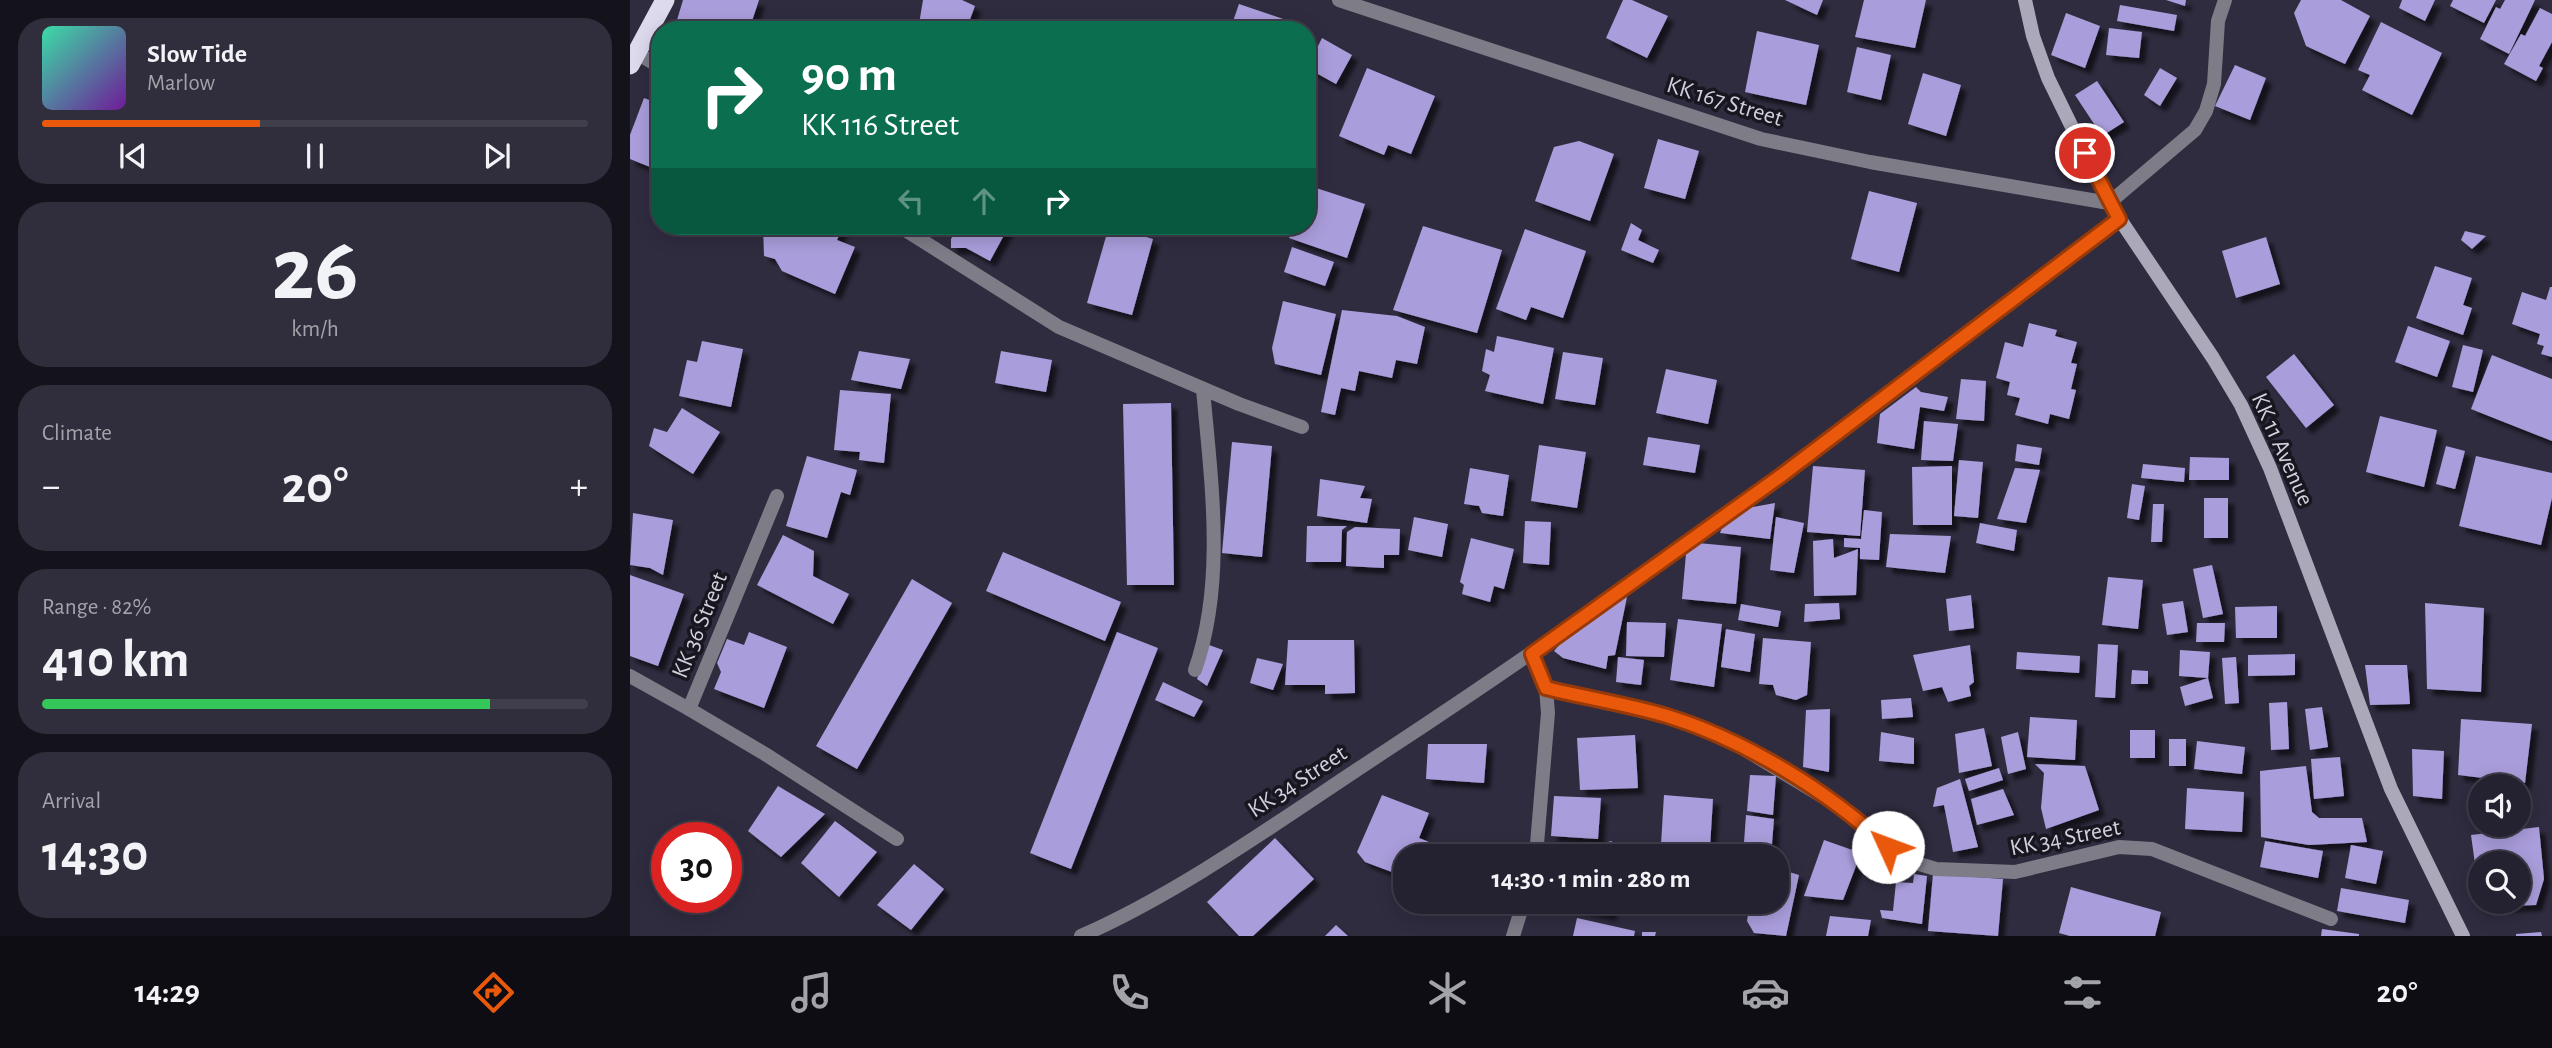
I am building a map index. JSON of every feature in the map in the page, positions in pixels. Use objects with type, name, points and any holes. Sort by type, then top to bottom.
[{"type":"highway","points":[[654,21],[665,0]]},
{"type":"highway","points":[[634,59],[651,27]]},
{"type":"main road","name":"KK 11 Avenue","points":[[2025,0],[2033,36],[2049,78],[2109,203],[2241,405],[2270,468],[2391,789],[2463,936]]},
{"type":"street","name":"KK 167 Street","points":[[1339,0],[1761,139],[1870,162],[2109,203]]},
{"type":"street","points":[[2109,203],[2195,130],[2206,111],[2214,84],[2218,21],[2225,0]]},
{"type":"street","points":[[634,59],[651,65]]},
{"type":"street","name":"KK 34 Street","points":[[1081,936],[1157,896],[1242,844],[1532,654],[1782,475],[2119,219]]},
{"type":"street","points":[[913,235],[1059,327],[1302,427]]},
{"type":"street","points":[[1195,670],[1211,616],[1212,498],[1203,388]]},
{"type":"street","name":"KK 36 Street","points":[[630,676],[689,709],[777,496]]},
{"type":"street","points":[[1532,654],[1546,688],[1545,778],[1537,844]]},
{"type":"street","name":"KK 34 Street","points":[[1546,688],[1667,716],[1729,740],[1855,816],[1906,860],[1936,869],[2015,872],[2076,860],[2119,847],[2137,846],[2152,849],[2331,919]]},
{"type":"street","points":[[689,709],[765,754],[897,839]]},
{"type":"street","points":[[1513,936],[1520,914]]},
{"type":"building","points":[[683,0],[759,0],[752,21],[677,21]]},
{"type":"building","points":[[923,0],[962,0],[975,6],[969,21],[920,21]]},
{"type":"building","points":[[1623,0],[1632,0],[1668,16],[1647,58],[1606,38]]},
{"type":"building","points":[[1785,0],[1823,0],[1817,15]]},
{"type":"building","points":[[1864,0],[1926,0],[1915,48],[1855,37]]},
{"type":"building","points":[[2166,0],[2186,0],[2185,6]]},
{"type":"building","points":[[2301,0],[2341,0],[2370,16],[2345,64],[2306,46],[2294,13]]},
{"type":"building","points":[[2402,0],[2435,0],[2425,21],[2399,8]]},
{"type":"building","points":[[2453,0],[2496,0],[2484,23],[2450,6]]},
{"type":"building","points":[[2505,0],[2535,0],[2509,54],[2480,39],[2496,7],[2500,9]]},
{"type":"building","points":[[1239,4],[1289,21],[1233,21]]},
{"type":"building","points":[[2120,5],[2177,15],[2174,31],[2117,21]]},
{"type":"building","points":[[2540,8],[2552,14],[2552,42],[2539,66],[2543,68],[2536,81],[2504,64],[2521,34],[2525,36]]},
{"type":"building","points":[[2066,13],[2100,26],[2085,68],[2051,55]]},
{"type":"building","points":[[2381,22],[2442,53],[2412,115],[2362,90],[2370,75],[2358,70]]},
{"type":"building","points":[[2109,28],[2142,32],[2139,58],[2106,55]]},
{"type":"building","points":[[1757,31],[1819,45],[1806,105],[1745,92]]},
{"type":"building","points":[[1322,38],[1352,55],[1336,84],[1316,73],[1316,50]]},
{"type":"building","points":[[1857,47],[1891,55],[1881,100],[1847,92]]},
{"type":"building","points":[[2235,65],[2266,78],[2250,120],[2215,106]]},
{"type":"building","points":[[1367,68],[1435,96],[1411,154],[1388,145],[1384,155],[1339,136]]},
{"type":"building","points":[[2160,68],[2177,78],[2160,106],[2144,95]]},
{"type":"building","points":[[1923,73],[1961,85],[1946,136],[1908,124]]},
{"type":"building","points":[[2097,81],[2124,122],[2102,136],[2075,95]]},
{"type":"building","points":[[644,98],[651,101],[651,167],[630,159],[630,135]]},
{"type":"building","points":[[1658,139],[1699,151],[1685,199],[1644,188]]},
{"type":"building","points":[[1579,141],[1614,154],[1590,221],[1535,201],[1554,147]]},
{"type":"building","points":[[1316,188],[1365,204],[1347,258],[1289,238],[1290,235],[1316,235]]},
{"type":"building","points":[[1869,191],[1917,203],[1899,272],[1851,259]]},
{"type":"building","points":[[1631,223],[1642,230],[1638,240],[1659,250],[1653,263],[1621,250]]},
{"type":"building","points":[[1423,226],[1502,250],[1477,333],[1393,310]]},
{"type":"building","points":[[1525,229],[1586,251],[1563,318],[1531,307],[1526,320],[1496,309]]},
{"type":"building","points":[[2465,231],[2486,236],[2472,249],[2461,240]]},
{"type":"building","points":[[763,235],[839,235],[837,240],[855,247],[835,294],[782,271],[775,259],[764,256]]},
{"type":"building","points":[[953,235],[1004,235],[990,261],[966,248],[951,248]]},
{"type":"building","points":[[1106,235],[1139,235],[1153,239],[1132,315],[1087,303]]},
{"type":"building","points":[[2266,237],[2280,284],[2236,298],[2222,251]]},
{"type":"building","points":[[1292,247],[1334,262],[1325,286],[1284,272]]},
{"type":"building","points":[[2435,266],[2472,278],[2463,305],[2472,308],[2463,335],[2416,318]]},
{"type":"building","points":[[2550,287],[2552,357],[2541,354],[2544,346],[2537,344],[2540,334],[2512,324],[2522,292],[2546,300]]},
{"type":"building","points":[[1283,301],[1336,314],[1321,375],[1275,364],[1272,348]]},
{"type":"building","points":[[1342,310],[1397,316],[1425,327],[1417,364],[1396,360],[1392,378],[1359,371],[1355,391],[1341,388],[1335,415],[1321,412]]},
{"type":"building","points":[[2029,323],[2057,330],[2055,336],[2077,342],[2071,363],[2077,364],[2071,389],[2076,390],[2069,419],[2050,414],[2048,424],[2015,415],[2020,398],[2007,395],[2010,382],[1996,378],[2005,342],[2023,347]]},
{"type":"building","points":[[2408,326],[2450,341],[2437,377],[2395,362]]},
{"type":"building","points":[[1497,336],[1554,348],[1543,404],[1485,391],[1490,375],[1482,371],[1486,349],[1494,352]]},
{"type":"building","points":[[702,341],[743,349],[731,407],[679,396],[687,360],[697,362]]},
{"type":"building","points":[[2463,345],[2483,350],[2473,392],[2452,387]]},
{"type":"building","points":[[859,351],[910,359],[901,389],[851,380]]},
{"type":"building","points":[[1001,351],[1052,360],[1046,392],[995,383]]},
{"type":"building","points":[[1563,352],[1603,358],[1595,405],[1555,399]]},
{"type":"building","points":[[2294,354],[2334,405],[2306,428],[2266,377]]},
{"type":"building","points":[[2492,355],[2552,379],[2552,441],[2471,409]]},
{"type":"building","points":[[1666,369],[1717,380],[1708,424],[1656,413]]},
{"type":"building","points":[[1961,379],[1986,381],[1984,421],[1956,419]]},
{"type":"building","points":[[1916,387],[1921,392],[1948,397],[1944,411],[1920,407],[1914,449],[1877,443],[1880,414]]},
{"type":"building","points":[[840,390],[891,394],[884,463],[859,460],[860,452],[834,450]]},
{"type":"building","points":[[1171,403],[1174,585],[1127,585],[1123,404]]},
{"type":"building","points":[[682,408],[720,432],[693,474],[649,446],[654,428],[667,432]]},
{"type":"building","points":[[2380,416],[2437,430],[2424,487],[2366,472]]},
{"type":"building","points":[[1924,421],[1958,424],[1953,461],[1921,460]]},
{"type":"building","points":[[1648,437],[1700,445],[1695,473],[1643,465]]},
{"type":"building","points":[[1232,442],[1272,446],[1262,557],[1222,553]]},
{"type":"building","points":[[2017,444],[2042,448],[2039,465],[2015,461]]},
{"type":"building","points":[[1539,445],[1586,452],[1577,508],[1531,501]]},
{"type":"building","points":[[2446,446],[2465,451],[2455,489],[2436,484]]},
{"type":"building","points":[[807,456],[857,470],[850,495],[841,492],[827,538],[786,526]]},
{"type":"building","points":[[2476,456],[2552,473],[2552,498],[2541,545],[2459,526]]},
{"type":"building","points":[[2190,457],[2229,458],[2229,480],[2189,480]]},
{"type":"building","points":[[1959,460],[1983,462],[1978,518],[1954,516]]},
{"type":"building","points":[[2143,464],[2185,468],[2184,482],[2141,478]]},
{"type":"building","points":[[1813,466],[1865,470],[1860,536],[1807,532]]},
{"type":"building","points":[[1952,466],[1952,525],[1913,525],[1912,467]]},
{"type":"building","points":[[1470,468],[1509,475],[1503,516],[1482,513],[1479,506],[1464,504]]},
{"type":"building","points":[[2015,468],[2040,470],[2026,523],[1997,519]]},
{"type":"building","points":[[1320,479],[1365,486],[1360,498],[1372,499],[1367,523],[1317,516]]},
{"type":"building","points":[[2132,484],[2145,486],[2139,520],[2127,518]]},
{"type":"building","points":[[2204,498],[2228,498],[2228,538],[2204,538]]},
{"type":"building","points":[[1775,503],[1770,539],[1720,533],[1724,522],[1742,509]]},
{"type":"building","points":[[2153,504],[2164,504],[2162,542],[2151,542]]},
{"type":"building","points":[[1864,510],[1882,512],[1879,560],[1860,559],[1860,548],[1844,547],[1844,538],[1861,539]]},
{"type":"building","points":[[633,513],[673,520],[663,575],[650,568],[630,565]]},
{"type":"building","points":[[1414,517],[1448,524],[1442,557],[1408,550]]},
{"type":"building","points":[[1776,517],[1804,523],[1794,573],[1770,570]]},
{"type":"building","points":[[1525,521],[1551,522],[1549,565],[1523,563]]},
{"type":"building","points":[[1980,523],[2017,530],[2014,551],[1976,543]]},
{"type":"building","points":[[1307,526],[1347,526],[1342,530],[1341,562],[1306,562]]},
{"type":"building","points":[[1355,527],[1400,529],[1399,555],[1384,555],[1384,568],[1346,566],[1347,532]]},
{"type":"building","points":[[1890,534],[1951,536],[1945,573],[1886,567]]},
{"type":"building","points":[[783,535],[814,551],[813,576],[849,594],[833,624],[757,585]]},
{"type":"building","points":[[1471,538],[1514,549],[1504,589],[1494,586],[1490,602],[1462,594],[1464,585],[1460,582]]},
{"type":"building","points":[[1833,539],[1834,558],[1858,549],[1856,595],[1814,596],[1813,541]]},
{"type":"building","points":[[1687,542],[1741,547],[1736,604],[1682,599]]},
{"type":"building","points":[[1003,552],[1121,602],[1105,641],[986,591]]},
{"type":"building","points":[[2212,565],[2223,614],[2203,618],[2193,569]]},
{"type":"building","points":[[630,575],[684,594],[658,666],[630,656]]},
{"type":"building","points":[[2108,577],[2143,580],[2138,629],[2102,625]]},
{"type":"building","points":[[912,579],[952,603],[857,769],[816,746]]},
{"type":"building","points":[[1971,595],[1974,628],[1949,631],[1946,599]]},
{"type":"building","points":[[1627,597],[1615,655],[1608,656],[1606,669],[1563,658],[1554,651],[1600,608]]},
{"type":"building","points":[[2183,601],[2188,632],[2167,635],[2162,604]]},
{"type":"building","points":[[1839,603],[1840,619],[1804,622],[1805,604]]},
{"type":"building","points":[[2425,603],[2484,608],[2481,692],[2427,689]]},
{"type":"building","points":[[1741,604],[1781,611],[1778,627],[1738,620]]},
{"type":"building","points":[[2277,606],[2277,638],[2236,638],[2235,607]]},
{"type":"building","points":[[1678,619],[1722,624],[1714,687],[1670,680]]},
{"type":"building","points":[[1627,622],[1666,623],[1664,657],[1626,656]]},
{"type":"building","points":[[2197,623],[2225,623],[2224,642],[2196,642]]},
{"type":"building","points":[[1726,629],[1755,634],[1750,672],[1721,667]]},
{"type":"building","points":[[749,632],[787,647],[764,708],[714,689],[721,672],[717,663],[727,639],[744,645]]},
{"type":"building","points":[[1117,632],[1158,648],[1071,869],[1030,853]]},
{"type":"building","points":[[1763,638],[1811,642],[1807,695],[1796,700],[1776,695],[1773,685],[1759,684]]},
{"type":"building","points":[[1288,640],[1354,640],[1355,693],[1325,694],[1325,685],[1285,685]]},
{"type":"building","points":[[2098,644],[2118,645],[2115,698],[2095,697]]},
{"type":"building","points":[[1209,645],[1223,650],[1207,686],[1197,679]]},
{"type":"building","points":[[1970,645],[1974,682],[1969,686],[1971,696],[1948,702],[1942,687],[1923,691],[1913,655]]},
{"type":"building","points":[[2180,650],[2210,652],[2208,678],[2179,676]]},
{"type":"building","points":[[2017,652],[2080,656],[2079,673],[2016,669]]},
{"type":"building","points":[[2295,654],[2295,675],[2248,676],[2248,655]]},
{"type":"building","points":[[1618,657],[1644,660],[1641,685],[1616,682]]},
{"type":"building","points":[[2236,657],[2239,703],[2225,704],[2222,658]]},
{"type":"building","points":[[1257,658],[1283,664],[1273,690],[1250,683]]},
{"type":"building","points":[[2365,665],[2407,665],[2410,704],[2370,705]]},
{"type":"building","points":[[2132,670],[2148,671],[2148,684],[2131,684]]},
{"type":"building","points":[[2208,678],[2213,698],[2185,706],[2180,687]]},
{"type":"building","points":[[1163,682],[1203,701],[1194,717],[1155,700]]},
{"type":"building","points":[[1911,698],[1913,717],[1882,719],[1881,700]]},
{"type":"building","points":[[2287,702],[2289,749],[2271,750],[2269,703]]},
{"type":"building","points":[[2322,707],[2328,747],[2310,750],[2305,709]]},
{"type":"building","points":[[1830,709],[1829,772],[1803,767],[1806,710]]},
{"type":"building","points":[[2030,717],[2077,720],[2075,760],[2027,757]]},
{"type":"building","points":[[2461,719],[2532,724],[2526,774],[2458,775]]},
{"type":"building","points":[[1984,728],[1992,766],[1959,773],[1955,734]]},
{"type":"building","points":[[2130,730],[2155,730],[2155,758],[2130,758]]},
{"type":"building","points":[[1881,732],[1914,738],[1914,764],[1879,761]]},
{"type":"building","points":[[2018,732],[2026,769],[2008,774],[2001,737]]},
{"type":"building","points":[[1635,735],[1638,788],[1580,790],[1577,738]]},
{"type":"building","points":[[2169,739],[2186,739],[2186,766],[2169,766]]},
{"type":"building","points":[[2197,741],[2245,747],[2242,774],[2194,769]]},
{"type":"building","points":[[1428,744],[1487,744],[1484,783],[1426,779]]},
{"type":"building","points":[[2412,749],[2444,751],[2442,799],[2413,796]]},
{"type":"building","points":[[2340,757],[2344,796],[2314,799],[2311,759]]},
{"type":"building","points":[[2035,764],[2085,766],[2099,810],[2046,829],[2041,808],[2044,773]]},
{"type":"building","points":[[2306,766],[2312,812],[2319,818],[2362,818],[2367,842],[2309,845],[2261,837],[2260,771]]},
{"type":"building","points":[[1999,768],[2003,780],[1969,791],[1965,779]]},
{"type":"building","points":[[1750,775],[1776,776],[1773,815],[1747,811]]},
{"type":"building","points":[[1960,779],[1978,847],[1953,852],[1944,805],[1933,807],[1937,788]]},
{"type":"building","points":[[778,786],[825,814],[781,857],[748,831]]},
{"type":"building","points":[[2187,788],[2244,792],[2242,832],[2185,829]]},
{"type":"building","points":[[2003,789],[2014,815],[1977,825],[1971,799]]},
{"type":"building","points":[[1382,795],[1429,813],[1419,838],[1428,844],[1393,844],[1393,872],[1365,862],[1357,852]]},
{"type":"building","points":[[1664,795],[1713,799],[1710,844],[1661,844]]},
{"type":"building","points":[[1554,796],[1601,798],[1598,839],[1551,836]]},
{"type":"building","points":[[1746,815],[1774,819],[1772,844],[1744,844]]},
{"type":"building","points":[[835,821],[877,852],[839,897],[801,863]]},
{"type":"building","points":[[2539,827],[2544,879],[2536,905],[2531,905],[2531,851],[2473,851],[2471,837],[2531,837],[2531,828]]},
{"type":"building","points":[[1275,838],[1314,879],[1253,936],[1239,936],[1207,902]]},
{"type":"building","points":[[1824,840],[1861,853],[1843,900],[1804,896]]},
{"type":"building","points":[[2265,841],[2323,851],[2318,878],[2260,867]]},
{"type":"building","points":[[2351,845],[2383,851],[2376,884],[2345,878]]},
{"type":"building","points":[[914,864],[944,889],[911,930],[877,905]]},
{"type":"building","points":[[1789,872],[1799,875],[1786,936],[1754,933],[1747,921],[1748,914],[1789,914]]},
{"type":"building","points":[[1914,874],[1927,876],[1922,924],[1882,918],[1880,910],[1893,911],[1896,882],[1913,883]]},
{"type":"building","points":[[1933,874],[2003,879],[1998,936],[1928,931]]},
{"type":"building","points":[[2071,887],[2161,912],[2155,936],[2070,936],[2059,933]]},
{"type":"building","points":[[2341,888],[2409,900],[2405,923],[2337,911]]},
{"type":"building","points":[[1830,916],[1871,920],[1868,936],[1826,936]]},
{"type":"building","points":[[1577,918],[1635,931],[1634,936],[1573,936]]},
{"type":"building","points":[[1336,925],[1348,936],[1325,936]]},
{"type":"building","points":[[2322,929],[2359,934],[2359,936],[2321,936]]},
{"type":"building","points":[[1642,932],[1656,932],[1655,936],[1642,936]]},
{"type":"building","points":[[2541,932],[2542,936],[2516,936],[2516,934]]},
{"type":"route","points":[[1888,847],[1855,816],[1729,740],[1667,716],[1546,688],[1532,654],[1616,591],[1782,475],[2119,219],[2085,153]]}]
